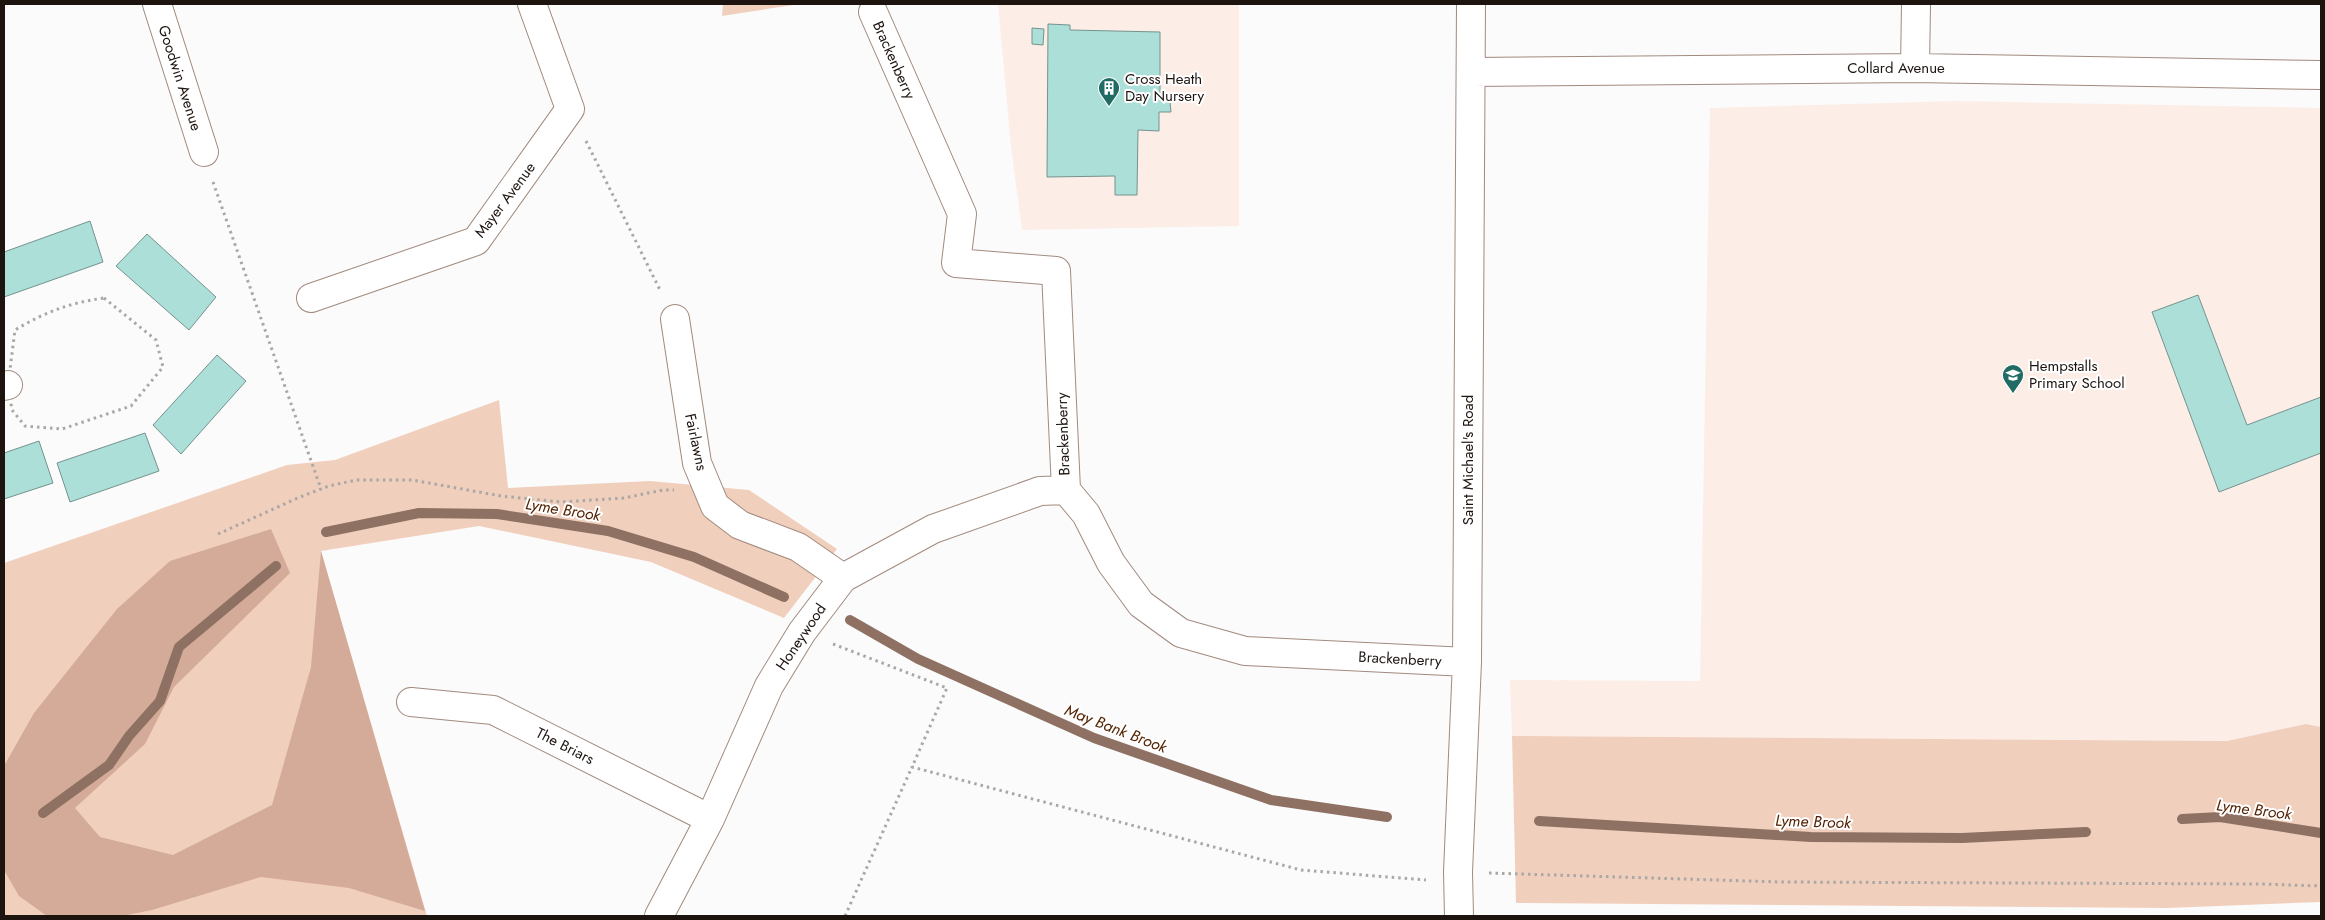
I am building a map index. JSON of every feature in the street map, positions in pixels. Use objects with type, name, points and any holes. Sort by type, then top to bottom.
[{"type":"street","name":"Goodwin Avenue","points":[[156,4],[204,152]]},
{"type":"street","points":[[532,4],[570,109]]},
{"type":"street","name":"Saint Michael's Road","points":[[1459,916],[1467,662],[1471,4]]},
{"type":"street","points":[[1915,68],[1916,4]]},
{"type":"street","name":"Brackenberry","points":[[873,12],[962,214],[956,263],[1056,271],[1066,490],[1086,514],[1111,563],[1141,604],[1181,633],[1245,651],[1467,662]]},
{"type":"street","name":"Collard Avenue","points":[[1471,72],[1915,68],[2321,75]]},
{"type":"street","name":"Mayer Avenue","points":[[311,298],[476,241],[570,109]]},
{"type":"street","name":"Fairlawns","points":[[675,319],[697,463],[715,506]]},
{"type":"street","name":"Honeywood","points":[[659,916],[710,819],[769,686],[802,632],[843,578],[933,529],[1040,491],[1066,490]]},
{"type":"street","points":[[715,506],[740,525],[798,547],[843,578]]},
{"type":"street","name":"The Briars","points":[[411,702],[493,710],[710,819]]},
{"type":"path","points":[[570,109],[675,319]]},
{"type":"path","points":[[204,152],[221,208],[320,489]]},
{"type":"path","points":[[104,298],[156,340],[163,367],[131,406],[62,429],[25,426],[12,410],[6,385],[15,330],[43,313],[76,302],[104,298]]},
{"type":"path","points":[[218,534],[320,489],[356,480],[412,480],[501,496],[561,502],[624,498],[663,490],[694,490],[715,506]]},
{"type":"path","points":[[802,632],[947,688],[846,916]]},
{"type":"path","points":[[912,767],[1301,870],[1459,877],[1781,882],[2321,886]]},
{"type":"shaded area","points":[[723,4],[800,4],[722,16]]},
{"type":"shaded area","points":[[998,4],[1239,4],[1239,226],[1022,230],[1011,147]]},
{"type":"shaded area","name":"Hempstalls Primary School","points":[[1958,101],[2321,108],[2321,727],[2306,724],[2227,741],[1512,736],[1510,680],[1700,681],[1710,108]]},
{"type":"shaded area","points":[[499,400],[508,488],[650,481],[749,490],[837,549],[784,618],[651,562],[479,526],[321,551],[427,916],[4,916],[4,563],[287,465],[335,460]]},
{"type":"shaded area","points":[[271,529],[290,573],[174,687],[145,744],[75,808],[100,837],[173,855],[272,805],[311,667],[321,551],[425,911],[349,888],[261,877],[152,910],[122,916],[47,916],[19,896],[4,870],[4,766],[34,713],[117,609],[170,561]]},
{"type":"shaded area","points":[[2306,724],[2321,727],[2321,902],[2167,908],[1516,903],[1512,736],[2227,741]]},
{"type":"building","name":"Cross Heath Day Nursery","points":[[1048,24],[1070,25],[1070,30],[1160,32],[1160,100],[1170,102],[1171,112],[1159,112],[1159,131],[1138,130],[1137,195],[1115,195],[1115,176],[1047,177]]},
{"type":"building","points":[[1032,28],[1044,29],[1043,45],[1032,44]]},
{"type":"building","points":[[90,221],[103,262],[4,297],[4,252]]},
{"type":"building","points":[[147,234],[216,297],[189,330],[116,266]]},
{"type":"building","points":[[2198,295],[2247,425],[2321,397],[2321,453],[2219,492],[2152,312]]},
{"type":"building","points":[[217,355],[246,381],[181,454],[153,425]]},
{"type":"building","points":[[145,433],[159,471],[70,502],[57,463]]},
{"type":"building","points":[[39,441],[53,483],[4,499],[4,453]]},
{"type":"waterway","name":"Lyme Brook","points":[[326,532],[419,513],[497,514],[608,531],[694,557],[784,597]]},
{"type":"waterway","points":[[43,813],[109,765],[129,736],[160,701],[179,647],[276,566]]},
{"type":"waterway","name":"May Bank Brook","points":[[850,620],[918,659],[1094,738],[1271,800],[1387,817]]},
{"type":"waterway","name":"Lyme Brook","points":[[2182,819],[2220,817],[2321,833]]},
{"type":"waterway","name":"Lyme Brook","points":[[1539,821],[1811,837],[1962,838],[2086,832]]},
{"type":"place","name":"Cross Heath Day Nursery","points":[[1109,107]]},
{"type":"place","name":"Hempstalls Primary School","points":[[2013,394]]}]
